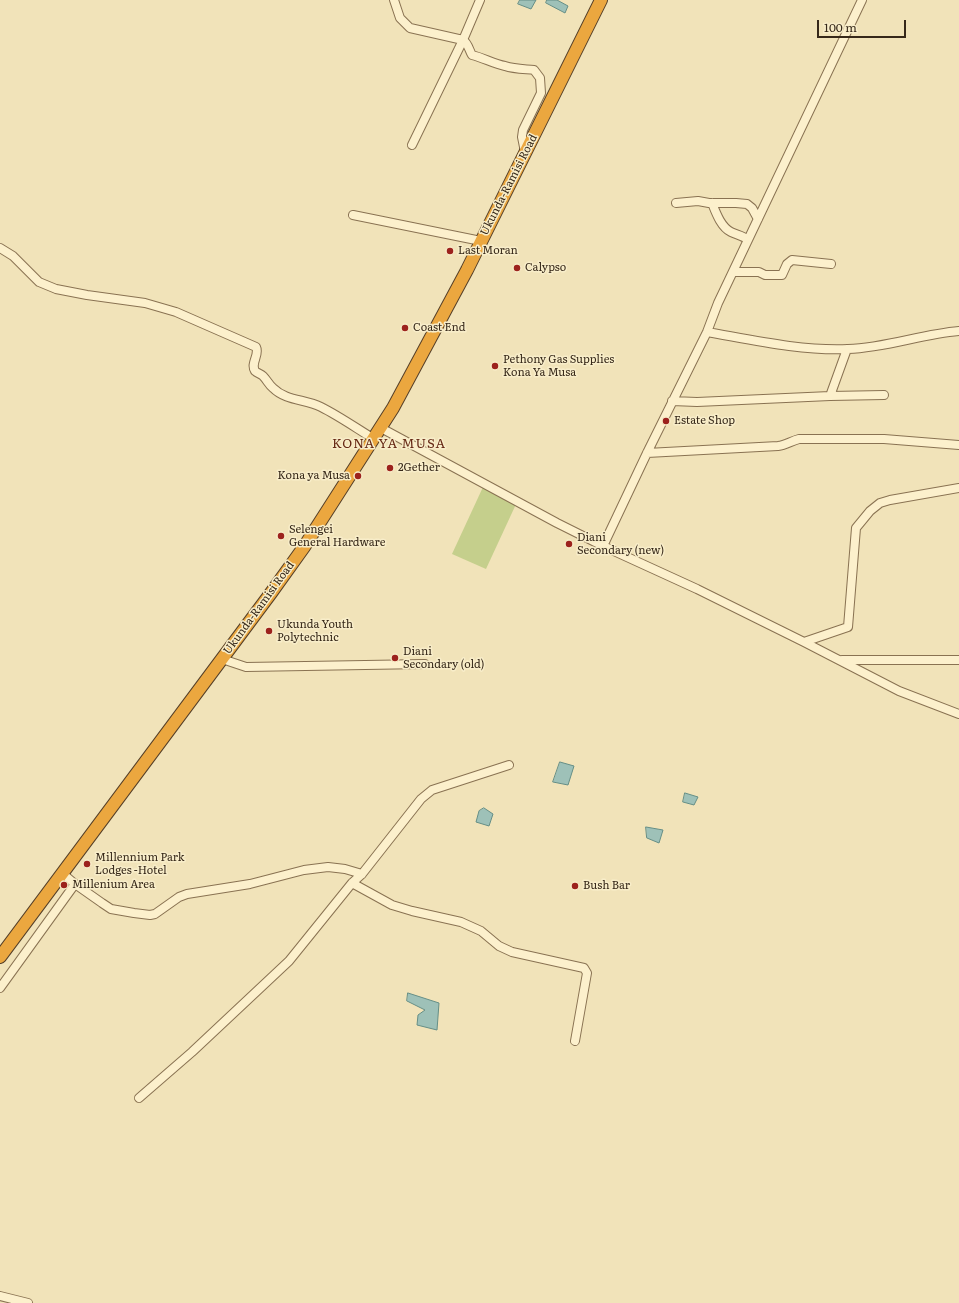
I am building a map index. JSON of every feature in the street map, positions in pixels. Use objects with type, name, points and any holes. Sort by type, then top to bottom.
[{"type":"highway","name":"Ukunda-Ramisi Road","points":[[0,956],[304,547],[374,440],[426,348],[601,0]]},
{"type":"street","points":[[394,0],[400,18],[410,28],[463,40],[466,42],[472,55],[506,67],[534,70],[540,78],[541,94],[523,130],[522,136],[525,153]]},
{"type":"street","points":[[412,145],[463,40],[480,0]]},
{"type":"street","points":[[603,546],[646,453],[707,332],[733,272],[862,0]]},
{"type":"street","points":[[676,203],[698,201],[747,204],[752,208],[758,219]]},
{"type":"street","points":[[712,203],[723,225],[731,232],[743,236],[748,240]]},
{"type":"street","points":[[353,215],[481,241]]},
{"type":"street","points":[[0,248],[13,256],[39,282],[56,289],[87,296],[115,298],[151,304],[176,312],[256,347],[257,355],[254,368],[256,372],[263,376],[273,389],[286,397],[312,402],[330,411],[374,440]]},
{"type":"street","points":[[733,272],[759,272],[765,275],[782,275],[787,264],[792,260],[831,264]]},
{"type":"street","points":[[707,332],[794,347],[847,349],[878,347],[944,332],[959,331]]},
{"type":"street","points":[[830,396],[847,349]]},
{"type":"street","points":[[672,401],[697,402],[884,395]]},
{"type":"street","points":[[381,428],[557,523],[603,546],[697,589],[899,691],[959,714]]},
{"type":"street","points":[[646,453],[778,446],[785,445],[793,440],[799,439],[884,439],[959,445]]},
{"type":"street","points":[[804,642],[848,628],[856,528],[870,511],[880,503],[890,500],[959,488]]},
{"type":"street","points":[[222,659],[246,666],[425,664]]},
{"type":"street","points":[[840,660],[959,660]]},
{"type":"street","points":[[139,1098],[192,1052],[289,960],[352,883],[362,874],[421,799],[432,790],[509,765]]},
{"type":"street","points":[[62,873],[75,884],[111,908],[150,915],[155,914],[179,897],[186,894],[250,884],[304,870],[328,867],[345,869],[362,874]]},
{"type":"street","points":[[352,883],[392,905],[461,922],[481,931],[499,946],[512,952],[584,968],[587,973],[575,1041]]},
{"type":"street","points":[[0,988],[75,884]]},
{"type":"street","points":[[0,1296],[28,1303]]},
{"type":"green space","points":[[483,487],[517,502],[486,569],[452,554]]},
{"type":"water","points":[[520,0],[536,0],[531,9],[518,4]]},
{"type":"water","points":[[547,0],[557,0],[568,6],[565,13],[546,3]]},
{"type":"water","points":[[560,762],[574,766],[568,785],[553,782]]},
{"type":"water","points":[[685,793],[698,797],[694,805],[683,802]]},
{"type":"water","points":[[484,808],[493,814],[489,826],[476,822],[479,811]]},
{"type":"water","points":[[646,827],[663,830],[659,843],[647,838]]},
{"type":"water","points":[[408,993],[439,1003],[437,1030],[417,1025],[418,1015],[425,1010],[407,1001]]},
{"type":"place","name":"Last Moran","points":[[450,251]]},
{"type":"place","name":"Calypso","points":[[517,268]]},
{"type":"place","name":"Coast End","points":[[405,328]]},
{"type":"place","name":"Pethony Gas Supplies Kona Ya Musa","points":[[495,366]]},
{"type":"place","name":"Estate Shop","points":[[666,421]]},
{"type":"place","name":"2Gether","points":[[390,468]]},
{"type":"place","name":"Kona ya Musa","points":[[358,476]]},
{"type":"place","name":"Selengei General Hardware","points":[[281,536]]},
{"type":"place","name":"Diani Secondary (new)","points":[[569,544]]},
{"type":"place","name":"Ukunda Youth Polytechnic","points":[[269,631]]},
{"type":"place","name":"Diani Secondary (old)","points":[[395,658]]},
{"type":"place","name":"Millennium Park Lodges -Hotel","points":[[87,864]]},
{"type":"place","name":"Millenium Area","points":[[64,885]]},
{"type":"place","name":"Bush Bar","points":[[575,886]]},
{"type":"district","name":"KONA YA MUSA","points":[[389,444]]}]
